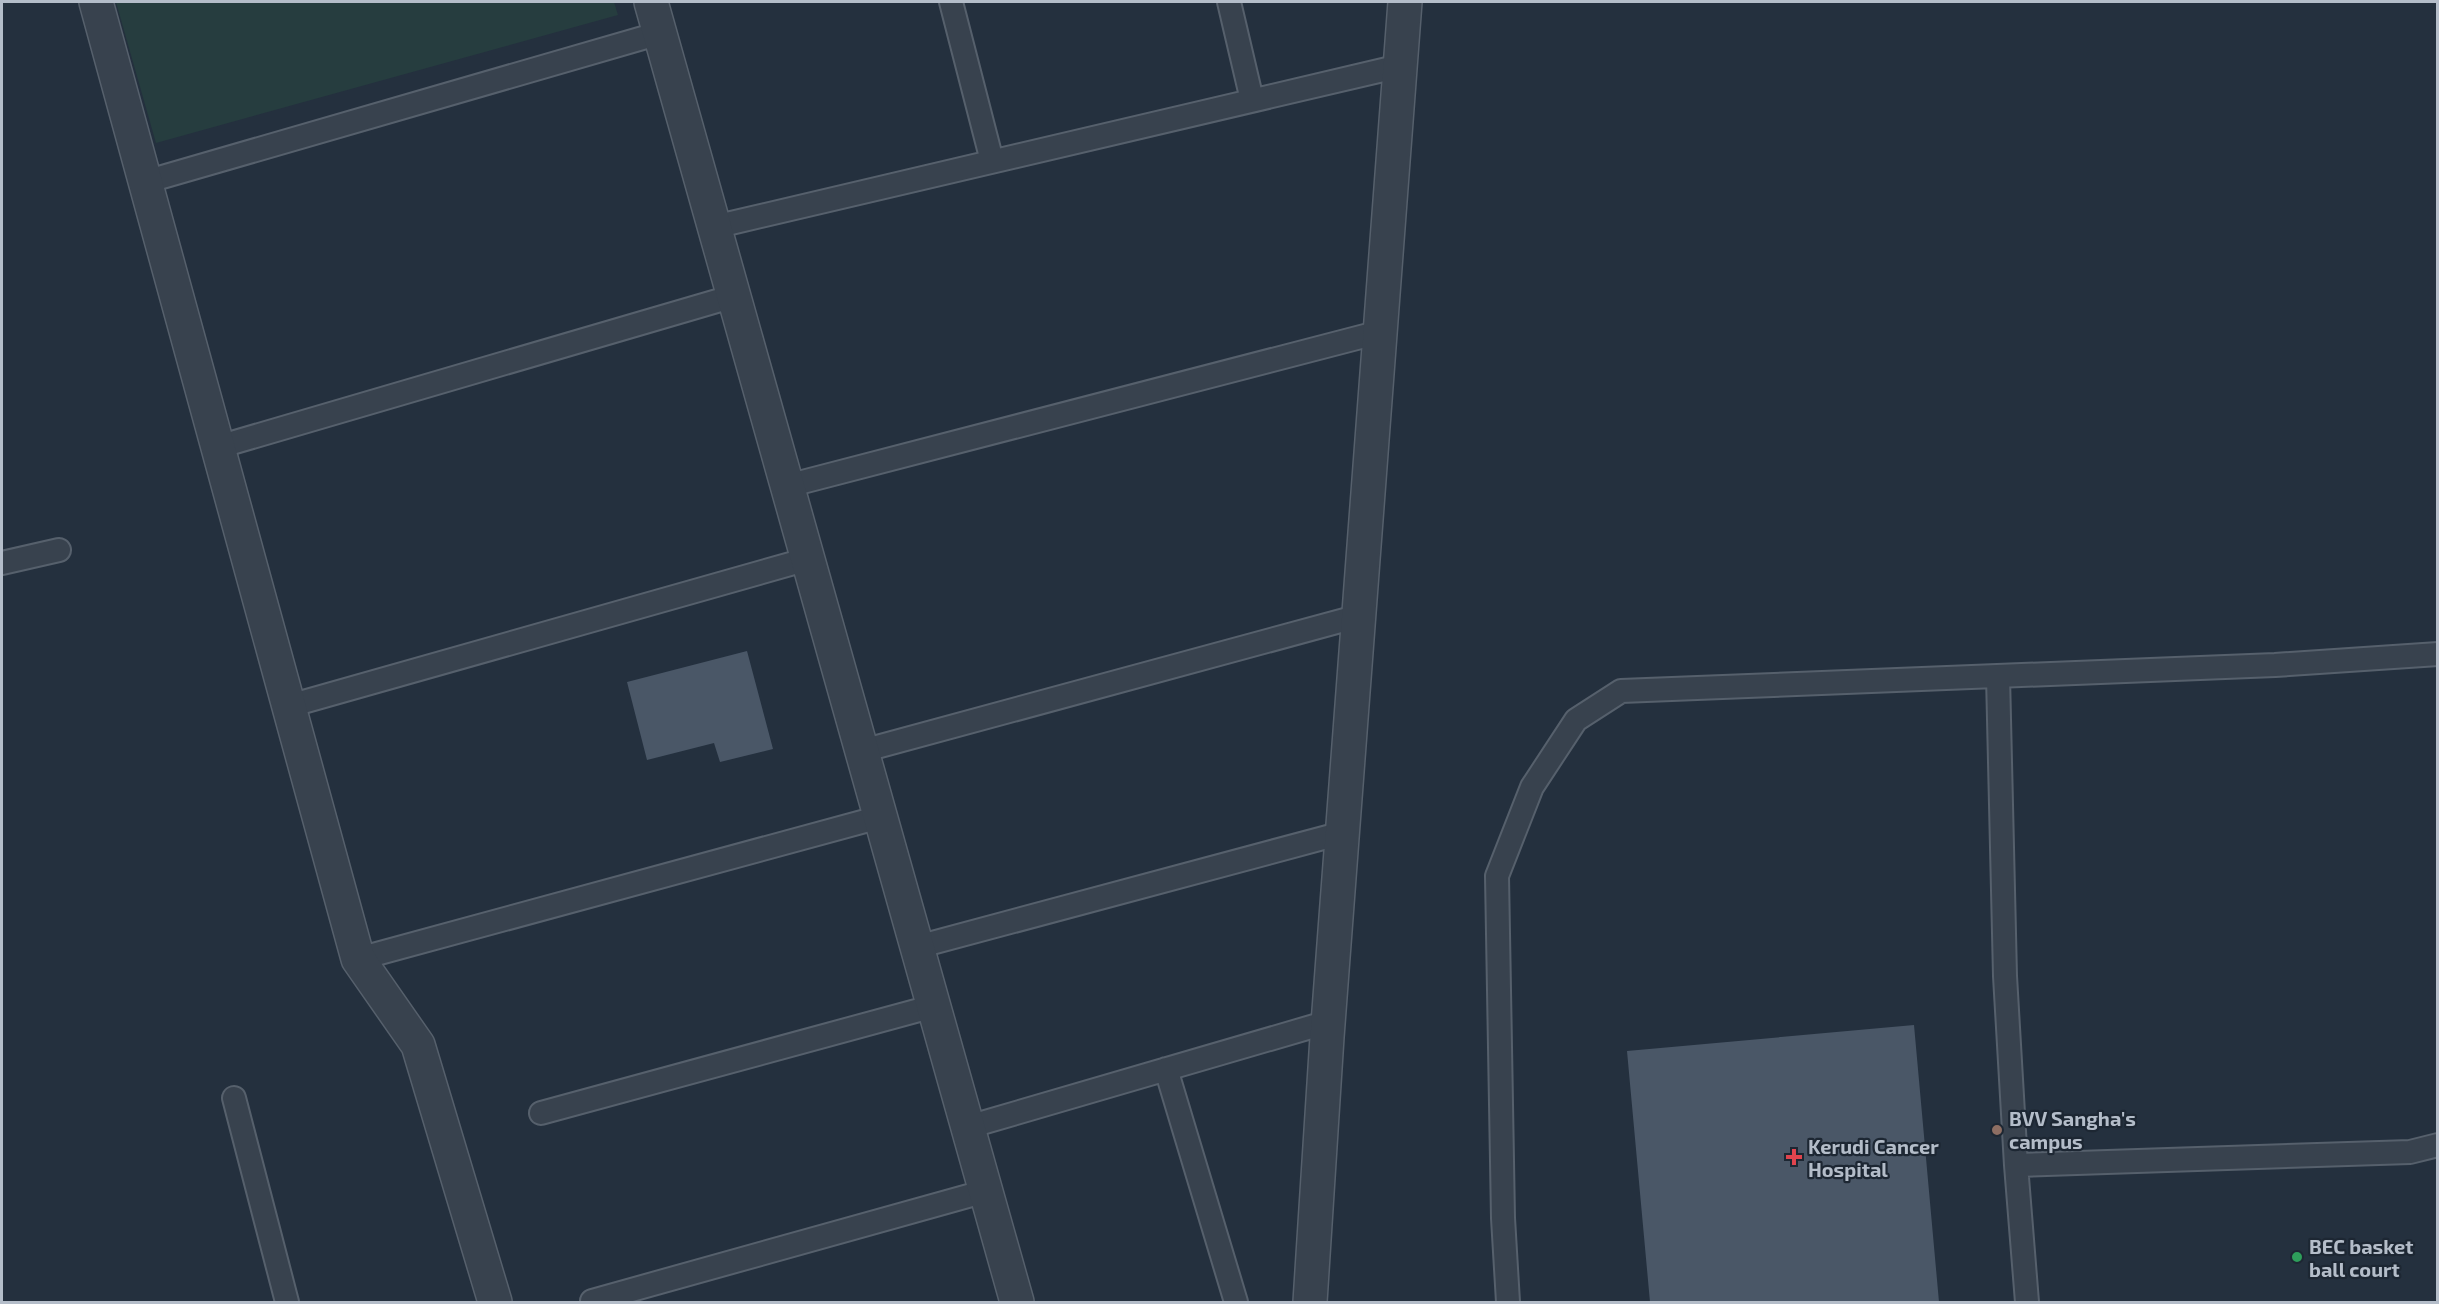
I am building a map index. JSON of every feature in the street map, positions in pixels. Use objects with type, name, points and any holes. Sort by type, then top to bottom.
[{"type":"street","points":[[96,2],[358,959],[418,1045],[495,1302]]},
{"type":"street","points":[[651,2],[1017,1302]]},
{"type":"street","points":[[1310,1302],[1328,1022],[1405,2]]},
{"type":"lane","points":[[951,2],[992,161]]},
{"type":"lane","points":[[1229,2],[1252,100]]},
{"type":"lane","points":[[145,182],[660,33]]},
{"type":"lane","points":[[714,227],[1400,66]]},
{"type":"lane","points":[[218,447],[734,296]]},
{"type":"lane","points":[[788,486],[1380,332]]},
{"type":"lane","points":[[2,563],[59,550]]},
{"type":"lane","points":[[289,706],[808,559]]},
{"type":"lane","points":[[862,751],[1359,616]]},
{"type":"lane","points":[[1508,1302],[1503,1218],[1497,876],[1532,787],[1576,720],[1621,691],[2275,665],[2438,654]]},
{"type":"lane","points":[[1998,676],[2005,976],[2027,1302]]},
{"type":"lane","points":[[358,959],[880,817]]},
{"type":"lane","points":[[917,947],[1342,833]]},
{"type":"lane","points":[[541,1113],[934,1006]]},
{"type":"lane","points":[[968,1127],[1328,1022]]},
{"type":"lane","points":[[1167,1069],[1236,1302]]},
{"type":"lane","points":[[234,1098],[287,1302]]},
{"type":"lane","points":[[2016,1165],[2410,1152],[2438,1145]]},
{"type":"lane","points":[[592,1301],[986,1191]]},
{"type":"green space","points":[[116,2],[614,2],[618,15],[156,143]]},
{"type":"building","points":[[747,651],[773,749],[720,762],[714,743],[647,760],[627,682]]},
{"type":"building","points":[[1914,1025],[1939,1302],[1650,1302],[1627,1051]]},
{"type":"place","name":"BVV Sangha's campus","points":[[1997,1130]]},
{"type":"place","name":"Kerudi Cancer Hospital","points":[[1794,1157]]},
{"type":"place","name":"BEC basket ball court","points":[[2297,1257]]}]
